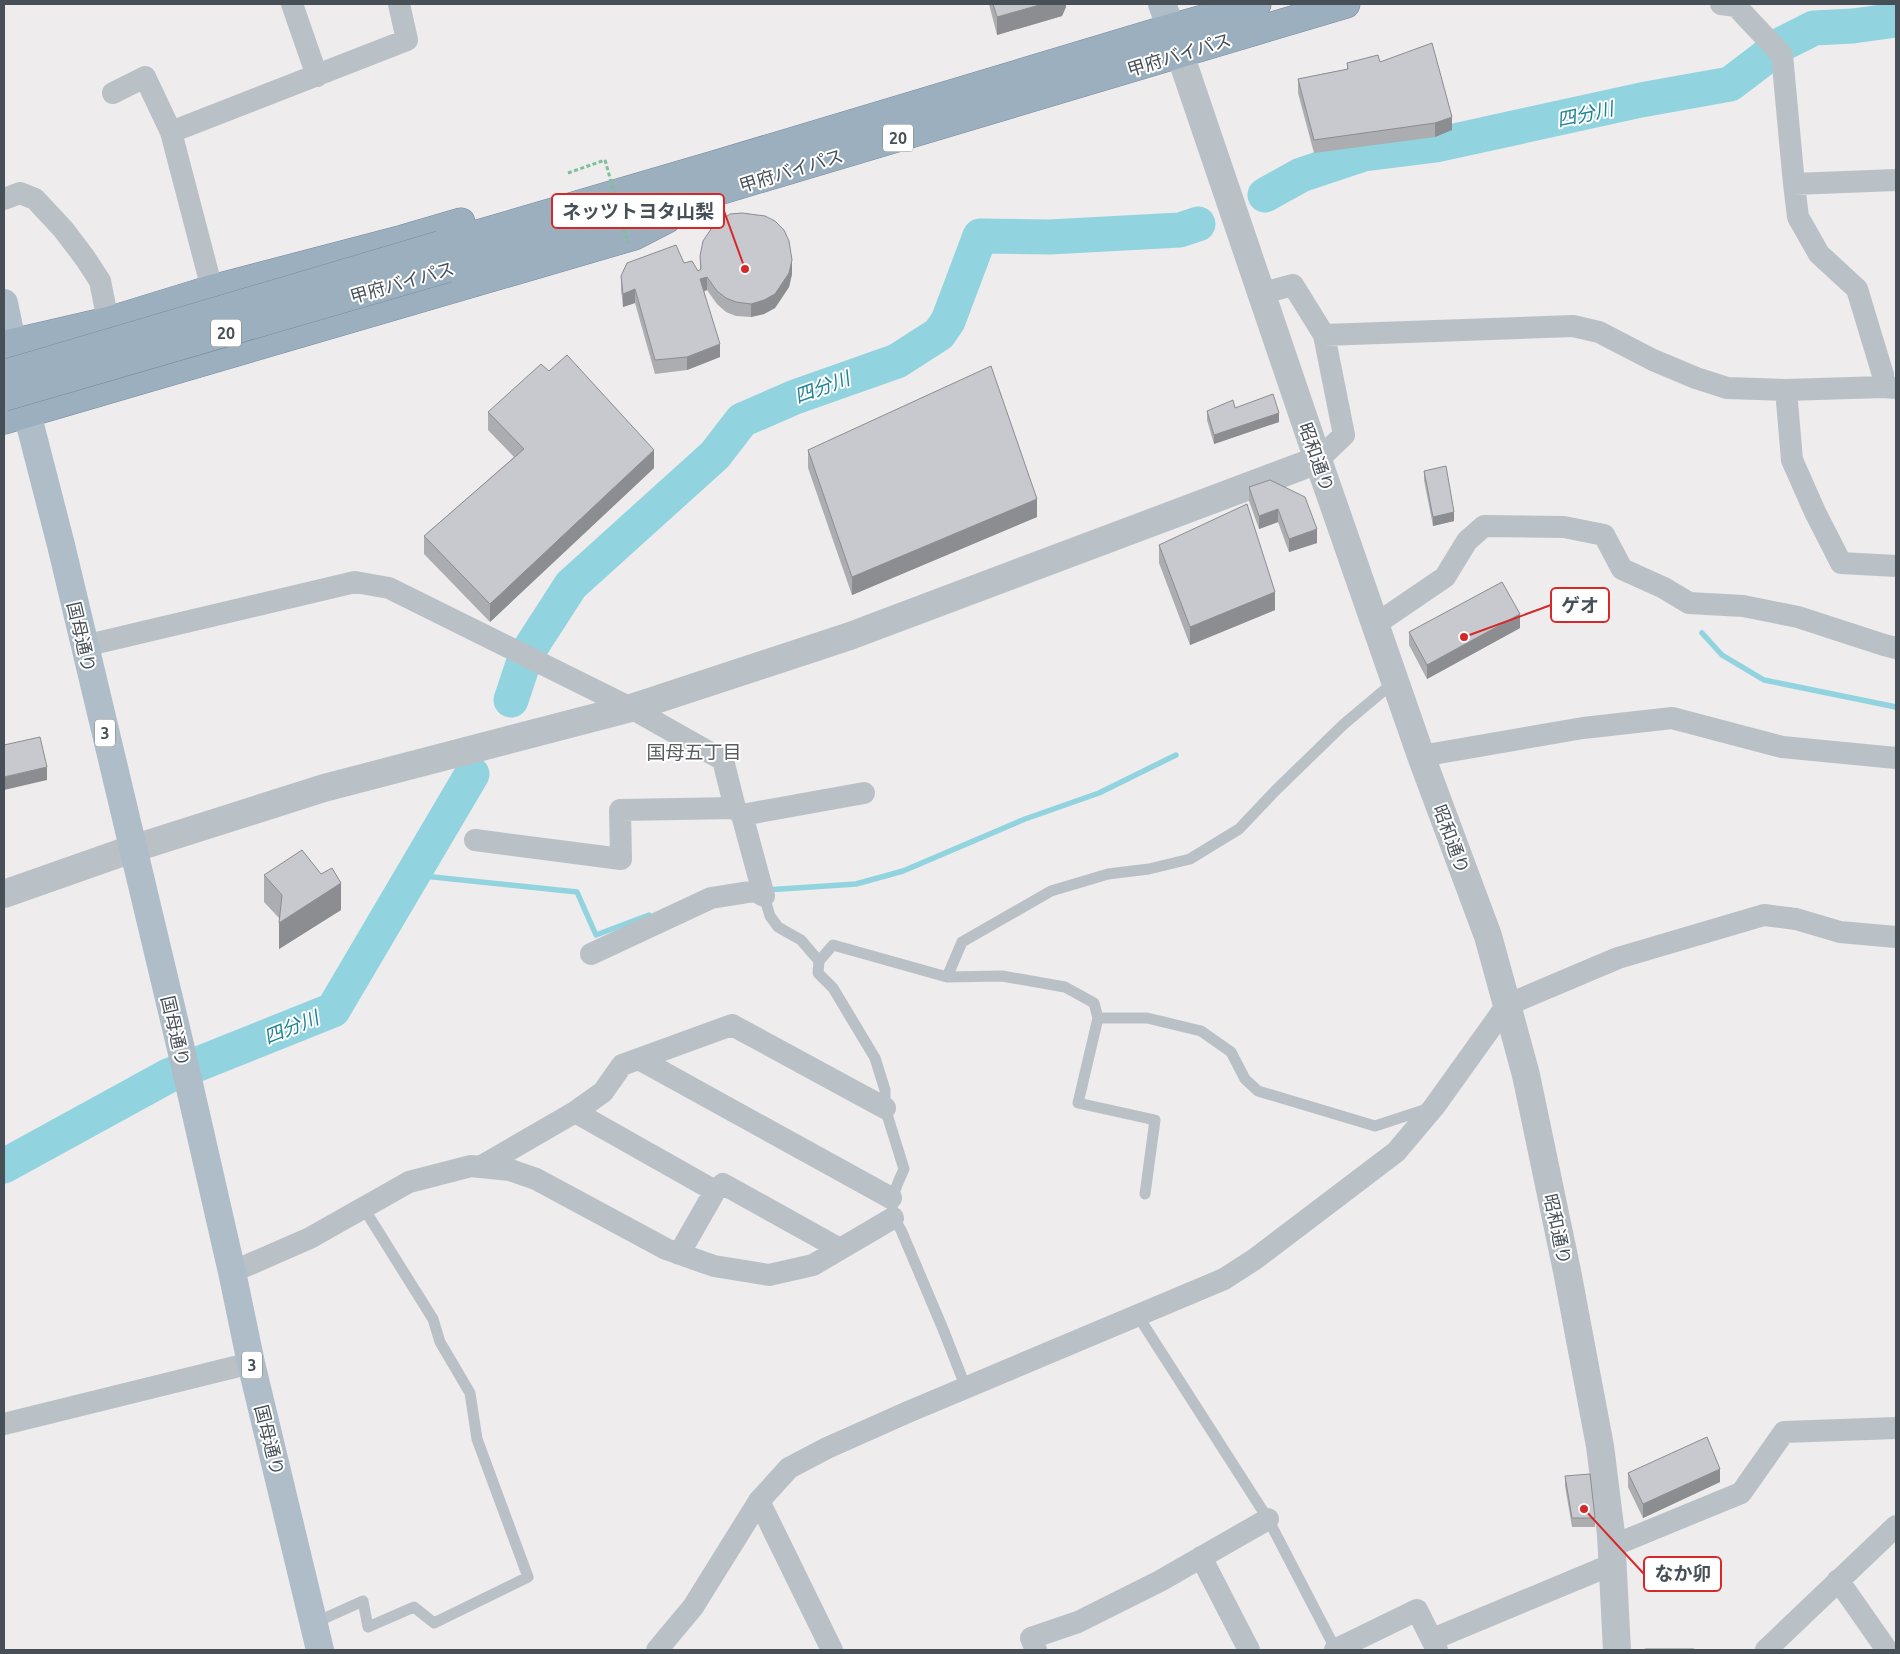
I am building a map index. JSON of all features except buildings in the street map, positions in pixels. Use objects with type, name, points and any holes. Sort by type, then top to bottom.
[{"type":"highway","name":"甲府バイパス","points":[[718,178],[1166,16],[1257,4]]},
{"type":"highway","name":"甲府バイパス","points":[[4,374],[444,256],[718,178],[1180,54],[1346,4]]},
{"type":"highway","points":[[8,344],[108,320],[212,289],[403,239],[618,175],[718,178]]},
{"type":"highway","points":[[16,416],[634,236],[718,178]]},
{"type":"highway","name":"甲府バイパス","points":[[4,398],[444,256]]},
{"type":"main road","points":[[1166,16],[1180,54]]},
{"type":"main road","name":"3","points":[[4,303],[16,416]]},
{"type":"main road","name":"国母通り","points":[[16,416],[84,646],[182,1054],[251,1363],[320,1650]]},
{"type":"street","points":[[292,4],[317,76]]},
{"type":"street","points":[[171,132],[407,40],[399,4]]},
{"type":"street","points":[[1721,4],[1736,6],[1782,55],[1798,217],[1819,254],[1857,289],[1882,375],[1890,387]]},
{"type":"street","name":"昭和通り","points":[[1180,54],[1421,756],[1488,936],[1507,1005],[1526,1075],[1567,1271],[1600,1446],[1607,1492],[1618,1650]]},
{"type":"street","points":[[113,93],[145,77],[171,132],[212,289]]},
{"type":"street","points":[[1794,184],[1896,180]]},
{"type":"street","points":[[4,199],[20,193],[35,199],[63,229],[100,281],[108,320]]},
{"type":"street","points":[[4,894],[132,849],[324,788],[631,708],[850,636],[1318,460],[1344,435],[1324,335],[1293,285],[1262,293]]},
{"type":"street","points":[[1324,335],[1573,326],[1599,332],[1654,360],[1696,378],[1727,388],[1786,390],[1890,387]]},
{"type":"street","points":[[1786,390],[1792,460],[1815,512],[1841,563],[1896,566]]},
{"type":"street","points":[[1376,624],[1445,578],[1467,541],[1484,526],[1564,526],[1604,535],[1622,569],[1664,588],[1690,603],[1743,606],[1798,617],[1884,646],[1896,648]]},
{"type":"street","points":[[84,646],[356,582],[389,588],[631,708],[724,760],[764,896]]},
{"type":"street","points":[[1421,756],[1583,728],[1672,718],[1782,748],[1896,758]]},
{"type":"street","points":[[476,840],[622,859],[620,810],[739,812],[864,793]]},
{"type":"street","points":[[591,954],[711,898],[755,891],[764,896]]},
{"type":"street","points":[[657,1650],[693,1607],[759,1501],[788,1468],[827,1448],[1060,1347],[1224,1279],[1255,1259],[1396,1152],[1434,1107],[1507,1005],[1618,958],[1764,915],[1796,919],[1840,932],[1896,937]]},
{"type":"street","points":[[480,1167],[575,1112],[603,1092],[622,1065],[732,1025],[885,1108]]},
{"type":"street","points":[[232,1272],[310,1238],[409,1182],[471,1166],[510,1170],[536,1178],[666,1249],[679,1254],[714,1266],[769,1275],[813,1265],[840,1249],[892,1208],[639,1059]]},
{"type":"street","points":[[575,1112],[715,1191]]},
{"type":"street","points":[[679,1254],[715,1191],[723,1184],[840,1249]]},
{"type":"street","points":[[4,1424],[251,1363]]},
{"type":"street","points":[[1336,1650],[1417,1610],[1435,1645],[1612,1555],[1741,1493],[1784,1432],[1896,1428]]},
{"type":"street","points":[[759,1501],[832,1650]]},
{"type":"street","points":[[1036,1650],[1031,1638],[1078,1622],[1160,1581],[1268,1519]]},
{"type":"street","points":[[1766,1650],[1896,1526]]},
{"type":"street","points":[[1201,1557],[1249,1650]]},
{"type":"street","points":[[1838,1580],[1887,1650]]},
{"type":"lane","points":[[946,977],[962,942],[1051,891],[1108,874],[1149,869],[1190,859],[1239,829],[1275,790],[1337,730],[1395,681]]},
{"type":"lane","points":[[764,896],[770,916],[778,926],[800,940],[819,961]]},
{"type":"lane","points":[[966,1388],[892,1208],[904,1169],[885,1108],[885,1090],[875,1058],[833,988],[818,973],[819,961],[833,945],[946,977],[1002,976],[1064,987],[1094,1003],[1098,1018],[1078,1103],[1155,1120],[1145,1194]]},
{"type":"lane","points":[[1098,1018],[1148,1018],[1201,1031],[1230,1052],[1245,1079],[1258,1091],[1375,1126],[1434,1107]]},
{"type":"lane","points":[[314,1623],[364,1602],[368,1627],[414,1607],[434,1623],[528,1577],[477,1439],[470,1393],[440,1342],[433,1319],[363,1207]]},
{"type":"lane","points":[[1138,1316],[1268,1519],[1336,1650]]},
{"type":"path","points":[[568,173],[605,160],[628,243]]},
{"type":"waterway","name":"四分川","points":[[1265,195],[1301,175],[1364,154],[1436,145],[1641,100],[1730,84],[1784,43],[1814,28],[1853,26],[1896,20]]},
{"type":"waterway","name":"四分川","points":[[511,700],[531,647],[571,585],[715,455],[742,420],[795,397],[897,361],[939,334],[948,321],[980,236],[1050,237],[1180,230],[1198,224]]},
{"type":"waterway","points":[[1702,633],[1722,655],[1764,680],[1896,707]]},
{"type":"waterway","points":[[766,890],[856,884],[903,871],[1025,819],[1099,793],[1176,755]]},
{"type":"waterway","name":"四分川","points":[[4,1166],[168,1076],[333,1010],[472,774]]},
{"type":"waterway","points":[[414,875],[577,892],[596,935],[649,915]]},
{"type":"place","name":"ネッツトヨタ山梨","points":[[745,269]]},
{"type":"place","name":"ゲオ","points":[[1464,637]]},
{"type":"place","name":"なか卯","points":[[1584,1509]]},
{"type":"district","name":"国母五丁目","points":[[694,752]]}]
